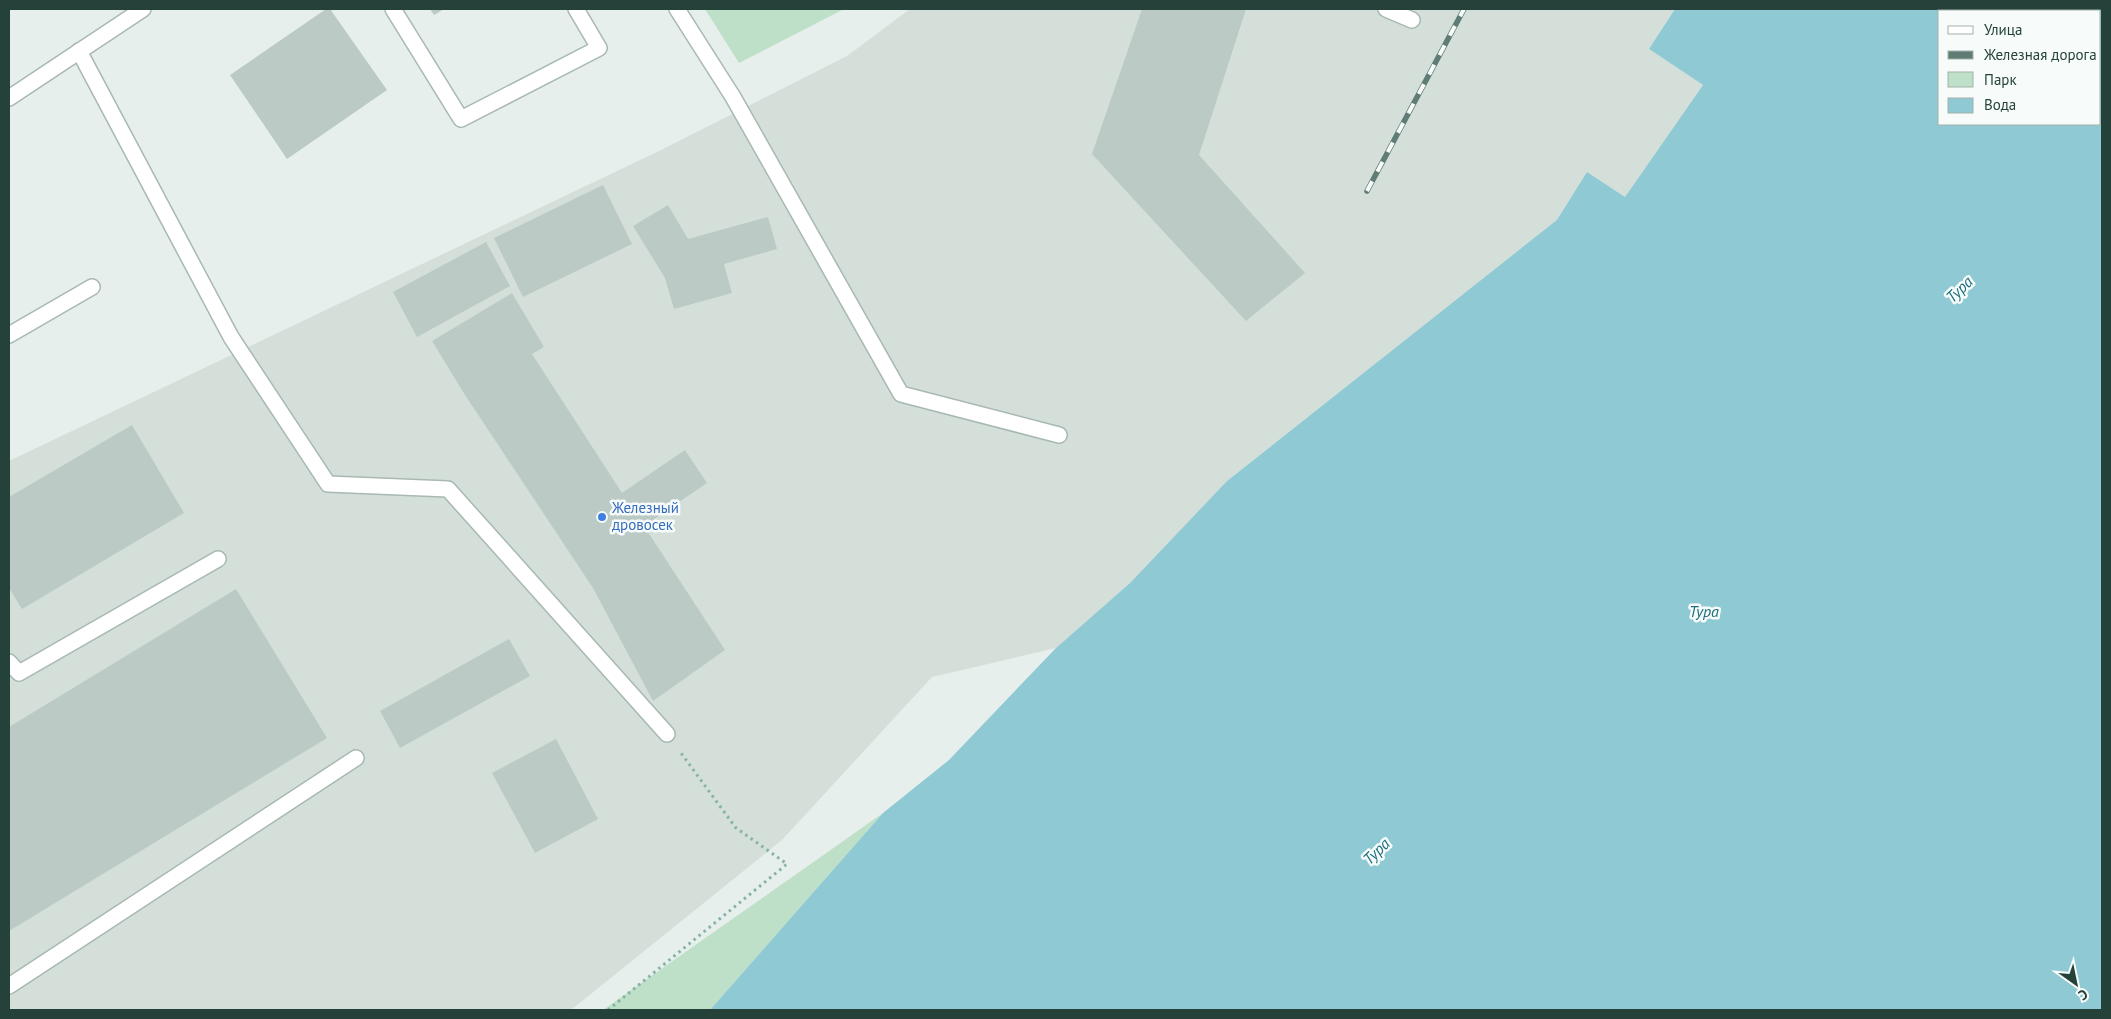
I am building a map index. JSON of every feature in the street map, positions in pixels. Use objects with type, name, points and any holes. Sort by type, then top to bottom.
[{"type":"street","points":[[9,98],[143,9]]},
{"type":"street","points":[[393,9],[461,119],[599,48],[576,9]]},
{"type":"street","points":[[677,9],[732,97],[902,394],[1059,435]]},
{"type":"street","points":[[1386,9],[1412,20]]},
{"type":"street","points":[[79,51],[231,336],[328,484],[448,489],[667,734]]},
{"type":"street","points":[[9,334],[92,287]]},
{"type":"street","points":[[9,662],[20,673],[218,559]]},
{"type":"street","points":[[9,986],[356,758]]},
{"type":"path","points":[[608,1010],[787,864],[736,828],[667,734]]},
{"type":"shaded area","points":[[910,9],[1675,9],[1649,49],[1703,85],[1625,197],[1587,172],[1558,220],[1227,481],[1130,583],[1056,648],[932,677],[782,840],[571,1010],[9,1010],[9,461],[659,151],[847,56]]},
{"type":"green space","points":[[705,9],[844,9],[739,63]]},
{"type":"green space","points":[[883,813],[710,1010],[603,1010]]},
{"type":"water","name":"Тура","points":[[1675,9],[2102,9],[2102,1010],[710,1010],[883,813],[949,760],[1056,648],[1130,583],[1227,481],[1557,220],[1587,172],[1625,197],[1703,85],[1649,49]]},
{"type":"building","points":[[326,9],[330,9],[387,90],[287,159],[230,75]]},
{"type":"building","points":[[430,9],[444,9],[434,15]]},
{"type":"building","points":[[1142,9],[1246,9],[1199,155],[1305,273],[1246,321],[1092,154]]},
{"type":"building","points":[[603,185],[632,244],[523,297],[494,238]]},
{"type":"building","points":[[668,205],[688,239],[768,217],[777,249],[724,264],[732,293],[674,309],[665,278],[633,226]]},
{"type":"building","points":[[486,242],[510,286],[417,337],[393,292]]},
{"type":"building","points":[[512,293],[544,347],[532,354],[622,493],[685,450],[707,483],[644,526],[725,650],[653,701],[593,588],[465,395],[432,341]]},
{"type":"building","points":[[132,425],[184,513],[22,609],[9,588],[9,497]]},
{"type":"building","points":[[236,589],[327,738],[9,931],[9,727]]},
{"type":"building","points":[[509,639],[530,676],[400,748],[380,711]]},
{"type":"building","points":[[556,739],[598,819],[535,853],[492,773]]},
{"type":"railway","points":[[1367,191],[1464,9]]},
{"type":"place","name":"Железный дровосек","points":[[602,517]]}]
